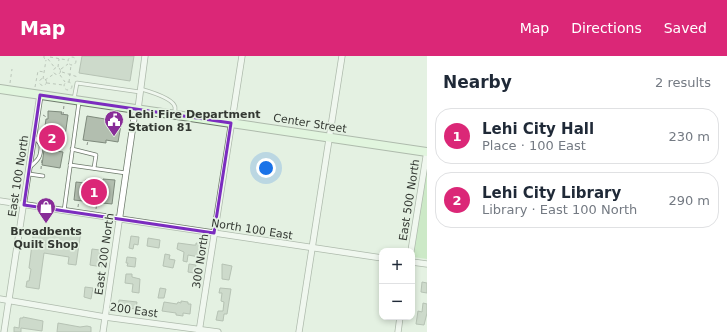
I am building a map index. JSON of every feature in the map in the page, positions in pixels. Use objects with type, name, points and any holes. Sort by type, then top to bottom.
[{"type":"street","name":"East 200 North","points":[[103,332],[134,118],[138,109],[145,56]]},
{"type":"street","name":"300 North","points":[[199,331],[242,56]]},
{"type":"street","points":[[299,332],[328,137],[342,56]]},
{"type":"street","name":"Center Street","points":[[0,89],[38,91],[77,100],[427,152]]},
{"type":"street","name":"East 100 North","points":[[4,332],[30,167],[38,91]]},
{"type":"street","name":"East 500 North","points":[[411,248],[427,152]]},
{"type":"street","name":"North 100 East","points":[[0,201],[379,258]]},
{"type":"street","points":[[415,262],[427,264]]},
{"type":"street","name":"200 East","points":[[0,299],[105,317],[199,331],[218,332]]},
{"type":"street","points":[[398,332],[400,320]]},
{"type":"lane","points":[[64,211],[77,100],[77,83],[140,91],[147,90],[172,102],[175,106],[174,114]]},
{"type":"lane","points":[[72,149],[96,156],[94,168]]},
{"type":"lane","points":[[70,165],[126,173]]},
{"type":"lane","points":[[29,174],[43,176]]},
{"type":"path","points":[[43,56],[68,60],[71,57],[75,58],[75,63],[72,65],[70,73],[69,82],[72,85],[70,90],[65,89],[64,86],[46,83],[44,86],[40,85],[40,81],[54,74],[60,74]]},
{"type":"path","points":[[48,58],[55,69],[54,74]]},
{"type":"path","points":[[46,83],[44,80],[44,72],[48,58]]},
{"type":"path","points":[[58,68],[59,59]]},
{"type":"path","points":[[68,63],[72,65]]},
{"type":"path","points":[[60,69],[68,63]]},
{"type":"path","points":[[10,84],[12,69]]},
{"type":"path","points":[[55,69],[60,69],[60,74]]},
{"type":"path","points":[[38,91],[38,71],[44,72]]},
{"type":"path","points":[[61,72],[70,73],[78,77]]},
{"type":"path","points":[[60,74],[66,83]]},
{"type":"path","points":[[64,86],[69,82]]},
{"type":"path","points":[[63,115],[64,105]]},
{"type":"path","points":[[42,115],[48,118]]},
{"type":"path","points":[[87,145],[88,141]]},
{"type":"path","points":[[41,169],[43,157]]},
{"type":"path","points":[[78,207],[79,200]]},
{"type":"path","points":[[96,209],[97,203]]},
{"type":"highlighted area","points":[[40,95],[231,123],[214,233],[24,205]]},
{"type":"green space","points":[[427,172],[427,259],[415,257],[414,248]]},
{"type":"building","points":[[82,56],[134,56],[130,81],[79,73]]},
{"type":"building","points":[[48,111],[62,112],[61,114],[68,115],[65,136],[57,135],[64,144],[56,151],[63,152],[60,168],[42,165],[45,142],[43,141],[46,119],[48,119]]},
{"type":"building","points":[[87,116],[111,120],[110,124],[121,125],[118,142],[106,140],[106,143],[83,140]]},
{"type":"building","points":[[103,179],[115,180],[112,204],[74,200],[76,182],[85,183],[85,180],[90,180],[89,183],[102,185]]},
{"type":"building","points":[[34,229],[66,233],[67,231],[81,231],[76,265],[68,264],[69,257],[44,253],[39,289],[26,287],[27,281],[29,281],[31,269],[29,268]]},
{"type":"building","points":[[131,236],[139,237],[138,245],[134,244],[133,249],[129,248]]},
{"type":"building","points":[[148,238],[160,240],[159,248],[147,246]]},
{"type":"building","points":[[178,243],[193,245],[196,245],[196,243],[201,244],[199,257],[188,255],[187,262],[183,261],[184,252],[177,249]]},
{"type":"building","points":[[92,249],[100,250],[100,261],[103,262],[102,267],[90,265]]},
{"type":"building","points":[[165,254],[170,255],[169,259],[175,260],[173,268],[163,266]]},
{"type":"building","points":[[127,257],[136,258],[135,267],[127,266]]},
{"type":"building","points":[[189,264],[196,265],[194,273],[188,272]]},
{"type":"building","points":[[222,264],[232,266],[229,280],[222,279]]},
{"type":"building","points":[[126,274],[132,274],[132,277],[140,279],[139,293],[132,292],[133,284],[125,283]]},
{"type":"building","points":[[422,282],[427,283],[427,293],[421,292]]},
{"type":"building","points":[[85,287],[93,288],[91,299],[84,297]]},
{"type":"building","points":[[160,288],[166,289],[164,298],[158,298]]},
{"type":"building","points":[[220,288],[231,289],[227,314],[224,314],[223,321],[216,320],[218,311],[223,311],[224,302],[221,301],[222,293],[219,293]]},
{"type":"building","points":[[119,300],[137,302],[136,309],[118,307]]},
{"type":"building","points":[[181,301],[191,304],[190,314],[183,313],[183,316],[176,315],[176,313],[162,311],[164,302],[177,304],[178,302],[181,303]]},
{"type":"building","points":[[423,303],[427,304],[427,313],[424,325],[416,324],[418,311],[422,312]]},
{"type":"building","points":[[23,317],[43,321],[42,331],[21,328],[21,332],[14,332],[14,327],[19,328],[20,318]]},
{"type":"building","points":[[58,323],[80,327],[91,327],[91,332],[57,332]]},
{"type":"place","name":"Lehi Fire Department Station 81","points":[[114,137]]},
{"type":"place","name":"Lehi City Library","points":[[52,138]]},
{"type":"place","name":"Lehi City Hall","points":[[94,192]]},
{"type":"place","name":"Broadbents Quilt Shop","points":[[46,224]]}]
